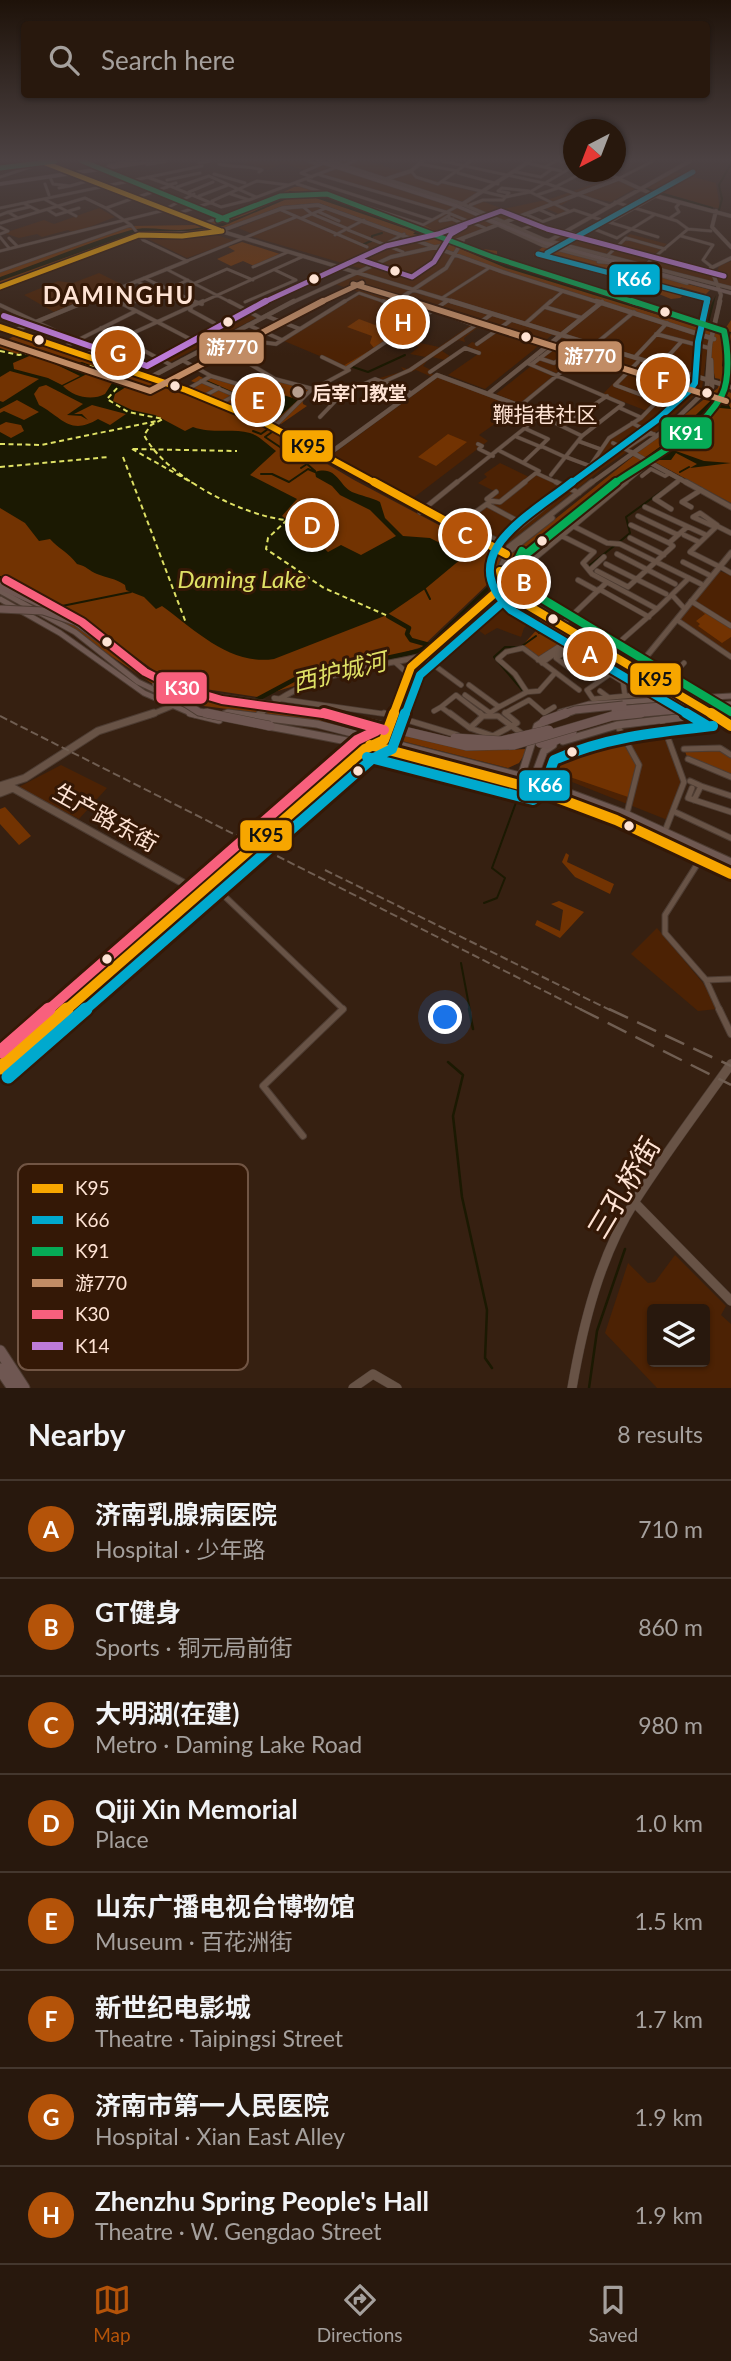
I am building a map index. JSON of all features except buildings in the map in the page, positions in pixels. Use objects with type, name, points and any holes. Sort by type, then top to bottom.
[{"type":"highway","points":[[0,589],[92,625],[159,676],[188,688],[334,708],[465,739],[501,741],[616,710],[705,708]]},
{"type":"highway","points":[[4,603],[52,609]]},
{"type":"highway","points":[[4,603],[43,611],[76,622],[151,676],[185,693],[347,716],[467,746],[514,745],[612,716],[705,708]]},
{"type":"highway","points":[[88,629],[190,708],[270,726]]},
{"type":"highway","points":[[540,743],[548,744],[575,731],[622,718],[705,708],[731,701]]},
{"type":"highway","points":[[538,726],[585,709],[665,702],[705,708]]},
{"type":"highway","points":[[556,744],[575,731]]},
{"type":"highway","points":[[0,1058],[58,1007],[77,1000]]},
{"type":"highway","points":[[0,1351],[24,1388]]},
{"type":"highway","points":[[0,1368],[14,1388]]},
{"type":"main road","points":[[209,226],[731,388]]},
{"type":"main road","points":[[0,287],[139,234],[177,236],[230,226]]},
{"type":"main road","points":[[380,226],[443,246],[489,268],[713,337]]},
{"type":"main road","points":[[389,305],[446,268],[456,253],[460,240],[493,226]]},
{"type":"main road","points":[[148,378],[263,317],[357,272],[403,253],[443,246],[496,226]]},
{"type":"main road","points":[[504,226],[545,242],[612,262]]},
{"type":"main road","points":[[504,226],[540,244],[726,290]]},
{"type":"main road","points":[[506,226],[545,242],[726,290]]},
{"type":"main road","points":[[545,242],[574,226]]},
{"type":"main road","points":[[545,242],[575,226]]},
{"type":"main road","points":[[710,226],[711,231],[731,248]]},
{"type":"main road","points":[[711,226],[712,230],[731,248]]},
{"type":"main road","points":[[545,242],[645,266],[726,290]]},
{"type":"main road","points":[[726,290],[711,273],[712,267],[731,258]]},
{"type":"main road","points":[[506,554],[632,452],[677,424],[711,389],[709,348],[726,290],[714,268],[731,258]]},
{"type":"main road","points":[[12,332],[187,261]]},
{"type":"main road","points":[[489,393],[529,364],[603,301]]},
{"type":"main road","points":[[0,327],[186,390],[278,430],[421,512],[506,554]]},
{"type":"main road","points":[[12,332],[83,356]]},
{"type":"main road","points":[[713,337],[709,380],[699,398],[509,547],[500,570],[503,586],[523,602],[610,651],[688,702],[731,712]]},
{"type":"main road","points":[[324,457],[437,375],[520,406]]},
{"type":"main road","points":[[148,378],[278,430]]},
{"type":"main road","points":[[632,452],[731,508]]},
{"type":"main road","points":[[421,512],[506,554]]},
{"type":"main road","points":[[637,670],[677,620],[701,584],[731,553]]},
{"type":"main road","points":[[0,1068],[370,745],[381,742],[389,732],[407,673],[503,586]]},
{"type":"main road","points":[[0,589],[4,603],[70,639],[133,688],[173,708],[211,719],[270,726],[370,745],[531,788],[616,820],[731,874]]},
{"type":"main road","points":[[4,603],[75,632],[138,682],[179,701],[219,712],[317,724],[532,779],[626,814],[731,862]]},
{"type":"main road","points":[[258,716],[274,698],[331,675],[424,656]]},
{"type":"main road","points":[[653,700],[660,693],[661,684]]},
{"type":"main road","points":[[0,786],[25,778],[98,731],[173,708],[179,701]]},
{"type":"main road","points":[[519,785],[538,726],[568,709],[594,701],[731,701]]},
{"type":"main road","points":[[531,788],[544,751],[556,744],[617,725],[661,719],[705,708],[731,726]]},
{"type":"main road","points":[[538,726],[540,743],[556,744]]},
{"type":"main road","name":"生产路东街","points":[[0,793],[13,788],[192,888]]},
{"type":"main road","name":"三孔桥街","points":[[572,1388],[581,1334],[610,1250],[634,1202],[731,1064]]},
{"type":"main road","points":[[634,1202],[731,1301]]},
{"type":"main road","points":[[0,1362],[14,1388]]},
{"type":"main road","points":[[353,1388],[373,1374],[397,1388]]},
{"type":"street","points":[[0,251],[103,226]]},
{"type":"street","points":[[0,271],[129,226]]},
{"type":"street","points":[[132,226],[143,240],[187,261],[276,226]]},
{"type":"street","points":[[315,226],[367,247]]},
{"type":"street","points":[[339,226],[403,253]]},
{"type":"street","points":[[335,235],[353,226]]},
{"type":"street","points":[[453,229],[460,226]]},
{"type":"street","points":[[479,226],[485,228]]},
{"type":"street","points":[[520,230],[532,226]]},
{"type":"street","points":[[566,231],[580,236],[600,226]]},
{"type":"street","points":[[620,226],[658,237]]},
{"type":"street","points":[[594,229],[617,238],[636,226]]},
{"type":"street","points":[[682,226],[688,229],[711,231]]},
{"type":"street","points":[[645,266],[688,229]]},
{"type":"street","points":[[389,242],[404,234]]},
{"type":"street","points":[[0,235],[9,248]]},
{"type":"street","points":[[39,235],[46,241]]},
{"type":"street","points":[[51,236],[55,239]]},
{"type":"street","points":[[681,236],[713,245],[703,260],[712,267]]},
{"type":"street","points":[[30,237],[36,243]]},
{"type":"street","points":[[22,238],[27,244]]},
{"type":"street","points":[[607,256],[626,238],[665,249]]},
{"type":"street","points":[[9,239],[18,246]]},
{"type":"street","points":[[253,267],[288,251]]},
{"type":"street","points":[[83,356],[304,256]]},
{"type":"street","points":[[598,262],[612,262]]},
{"type":"street","points":[[442,298],[489,268]]},
{"type":"street","points":[[166,269],[263,317],[300,330]]},
{"type":"street","points":[[194,284],[227,269],[253,280]]},
{"type":"street","points":[[245,302],[296,280],[275,270]]},
{"type":"street","points":[[144,278],[202,304]]},
{"type":"street","points":[[168,289],[188,280]]},
{"type":"street","points":[[136,281],[214,323]]},
{"type":"street","points":[[125,305],[164,287]]},
{"type":"street","points":[[586,288],[612,293],[603,301]]},
{"type":"street","points":[[526,323],[563,291]]},
{"type":"street","points":[[224,350],[252,341],[276,344],[359,293],[425,316]]},
{"type":"street","points":[[102,294],[190,339],[224,350],[275,379],[309,390],[341,395]]},
{"type":"street","points":[[171,298],[179,295]]},
{"type":"street","points":[[400,298],[474,326]]},
{"type":"street","points":[[278,430],[275,426],[309,390],[347,369],[449,300]]},
{"type":"street","points":[[0,305],[75,340]]},
{"type":"street","points":[[545,307],[582,318]]},
{"type":"street","points":[[62,348],[136,311]]},
{"type":"street","points":[[582,436],[520,406],[634,312]]},
{"type":"street","points":[[383,382],[415,367],[492,313]]},
{"type":"street","points":[[477,344],[510,321]]},
{"type":"street","points":[[658,401],[615,385],[667,323]]},
{"type":"street","points":[[248,325],[283,341]]},
{"type":"street","points":[[100,327],[171,365]]},
{"type":"street","points":[[656,334],[709,348]]},
{"type":"street","points":[[660,365],[681,342]]},
{"type":"street","points":[[537,357],[557,345]]},
{"type":"street","points":[[430,372],[465,348],[479,353]]},
{"type":"street","points":[[322,357],[347,369]]},
{"type":"street","points":[[537,357],[554,363],[559,359]]},
{"type":"street","points":[[180,360],[211,376],[246,389]]},
{"type":"street","points":[[529,364],[623,404],[582,436],[551,475]]},
{"type":"street","points":[[415,367],[437,375]]},
{"type":"street","points":[[462,522],[500,542],[569,486],[590,466],[609,438],[641,418],[685,373]]},
{"type":"street","points":[[265,374],[239,393],[274,422],[271,424]]},
{"type":"street","points":[[186,390],[211,376]]},
{"type":"street","points":[[266,386],[275,379]]},
{"type":"street","points":[[320,417],[341,395],[375,379],[411,393]]},
{"type":"street","points":[[203,380],[257,406]]},
{"type":"street","points":[[241,386],[256,382],[281,391],[257,406]]},
{"type":"street","points":[[673,386],[698,394]]},
{"type":"street","points":[[206,395],[219,387]]},
{"type":"street","points":[[245,397],[255,391]]},
{"type":"street","points":[[223,402],[235,396]]},
{"type":"street","points":[[562,427],[607,396]]},
{"type":"street","points":[[619,407],[641,418]]},
{"type":"street","points":[[421,512],[540,416]]},
{"type":"street","points":[[632,423],[655,435]]},
{"type":"street","points":[[524,462],[548,438],[526,429]]},
{"type":"street","points":[[517,437],[590,466]]},
{"type":"street","points":[[578,441],[600,449]]},
{"type":"street","points":[[613,443],[632,452]]},
{"type":"street","points":[[478,444],[482,446],[479,449],[493,456]]},
{"type":"street","points":[[454,528],[489,503],[500,502],[539,471],[499,451]]},
{"type":"street","points":[[503,586],[650,462]]},
{"type":"street","points":[[642,476],[651,468],[665,476],[670,472]]},
{"type":"street","points":[[536,473],[579,492]]},
{"type":"street","points":[[671,509],[655,499],[681,479]]},
{"type":"street","points":[[691,507],[682,502],[701,491]]},
{"type":"street","points":[[496,492],[487,499],[489,503],[523,524]]},
{"type":"street","points":[[645,507],[706,536]]},
{"type":"street","points":[[715,526],[700,513],[693,517],[731,533]]},
{"type":"street","points":[[638,516],[699,542]]},
{"type":"street","points":[[701,522],[706,517]]},
{"type":"street","points":[[597,571],[628,587],[673,546],[631,525]]},
{"type":"street","points":[[715,526],[690,552],[730,572]]},
{"type":"street","points":[[573,527],[620,544],[701,584]]},
{"type":"street","points":[[669,543],[687,527]]},
{"type":"street","points":[[562,536],[594,552],[583,563],[591,569],[592,574],[657,609]]},
{"type":"street","points":[[630,538],[664,555]]},
{"type":"street","points":[[617,554],[675,584]]},
{"type":"street","points":[[591,569],[604,557]]},
{"type":"street","points":[[683,562],[709,575]]},
{"type":"street","points":[[606,564],[669,594],[684,608]]},
{"type":"street","points":[[598,661],[689,578]]},
{"type":"street","points":[[578,580],[649,617]]},
{"type":"street","points":[[562,624],[606,583]]},
{"type":"street","points":[[690,600],[731,626]]},
{"type":"street","points":[[502,602],[535,622]]},
{"type":"street","points":[[514,609],[523,602]]},
{"type":"street","points":[[677,620],[731,657]]},
{"type":"street","points":[[476,628],[480,624]]},
{"type":"street","points":[[540,661],[579,635],[582,641],[558,656],[581,675]]},
{"type":"street","points":[[527,692],[515,674],[498,659],[506,652],[523,648],[579,690]]},
{"type":"street","points":[[424,656],[461,685]]},
{"type":"street","points":[[395,662],[407,673]]},
{"type":"street","points":[[661,684],[684,663]]},
{"type":"street","points":[[622,682],[637,670],[650,681],[654,690],[649,694],[594,701],[587,690],[610,674],[622,682],[625,696]]},
{"type":"street","points":[[465,695],[491,713],[527,692],[539,691],[555,673]]},
{"type":"street","points":[[549,680],[562,677]]},
{"type":"street","points":[[469,685],[499,707]]},
{"type":"street","points":[[600,691],[609,697]]},
{"type":"street","points":[[629,691],[636,695]]},
{"type":"street","points":[[434,711],[456,695],[480,719]]},
{"type":"street","points":[[274,698],[423,720],[462,737],[499,739],[538,726]]},
{"type":"street","points":[[470,727],[480,719],[498,716],[529,700],[544,713],[554,707]]},
{"type":"street","points":[[440,707],[470,727],[493,736],[517,723],[505,713]]},
{"type":"street","points":[[498,716],[521,733]]},
{"type":"street","points":[[661,719],[684,782],[665,832]]},
{"type":"street","points":[[617,725],[639,765],[626,814]]},
{"type":"street","points":[[684,749],[720,748],[731,755]]},
{"type":"street","points":[[688,760],[731,777]]},
{"type":"street","points":[[333,777],[332,788],[178,923],[157,929],[163,913],[321,778],[333,777]]},
{"type":"street","points":[[690,781],[731,796]]},
{"type":"street","points":[[694,801],[701,786]]},
{"type":"street","points":[[692,788],[688,798],[731,812]]},
{"type":"street","points":[[673,811],[731,838]]},
{"type":"street","points":[[700,860],[666,915],[665,933],[706,980],[731,1034]]},
{"type":"street","points":[[217,889],[343,1009],[263,1086],[303,1136]]},
{"type":"street","points":[[706,980],[731,979]]},
{"type":"shaded area","points":[[26,226],[93,226],[74,233],[68,230],[42,237],[37,234],[19,238],[4,233]]},
{"type":"shaded area","points":[[131,226],[231,226],[215,232],[135,234],[0,284],[0,271]]},
{"type":"shaded area","points":[[243,226],[370,226],[507,275],[709,338],[702,388],[660,429],[602,469],[505,546],[497,547],[457,527],[491,502],[500,502],[536,474],[566,487],[591,468],[610,438],[647,411],[603,394],[626,370],[583,356],[585,353],[556,373],[534,364],[564,340],[552,335],[485,389],[448,375],[481,352],[467,346],[472,342],[478,344],[502,326],[495,323],[485,330],[477,328],[464,338],[465,342],[459,340],[449,344],[442,351],[450,356],[445,360],[432,357],[427,361],[423,366],[431,370],[428,373],[433,374],[432,377],[416,370],[391,380],[390,384],[376,379],[404,371],[401,367],[407,369],[426,357],[410,354],[419,347],[409,343],[411,341],[439,347],[472,324],[433,310],[425,315],[335,284],[366,270],[250,236],[253,234],[238,228]]},
{"type":"shaded area","points":[[381,226],[425,226],[463,246],[497,251],[497,257],[513,266],[692,321],[727,337],[723,332],[731,320],[731,388],[727,391],[731,393],[731,503],[651,460],[668,460],[678,445],[677,438],[622,480],[514,573],[496,576],[422,647],[258,697],[192,687],[159,674],[81,617],[0,582],[0,344],[14,336],[196,398],[270,430],[354,480],[499,557],[513,553],[718,388],[720,379],[715,378],[709,348],[713,336],[526,279]]},
{"type":"shaded area","points":[[425,226],[494,226],[454,240]]},
{"type":"shaded area","points":[[568,232],[611,246],[605,253],[630,234],[667,244],[645,262],[648,264],[655,259],[717,272],[719,266],[731,261],[731,287],[553,241]]},
{"type":"shaded area","points":[[217,235],[235,241],[187,258],[144,237]]},
{"type":"shaded area","points":[[242,242],[280,254],[254,266],[243,261],[231,266],[217,259],[235,251],[228,247]]},
{"type":"shaded area","points":[[544,246],[710,290],[706,294],[681,287],[678,290],[687,292],[680,298],[671,299],[642,287],[633,280],[614,278],[533,255]]},
{"type":"shaded area","points":[[99,273],[121,284],[54,312],[24,295],[58,281],[73,283]]},
{"type":"shaded area","points":[[360,294],[424,316],[346,367],[284,341]]},
{"type":"shaded area","points":[[250,315],[256,318],[170,362],[158,356],[228,317],[237,322]]},
{"type":"shaded area","points":[[359,319],[375,325],[383,320],[398,326],[394,329],[400,332],[346,367],[343,366],[374,348],[370,343],[372,336],[347,327]]},
{"type":"shaded area","points":[[123,340],[144,351],[119,363],[91,355]]},
{"type":"shaded area","points":[[531,366],[554,375],[520,404],[496,394]]},
{"type":"shaded area","points":[[265,374],[310,391],[302,398],[303,404],[307,406],[281,424],[275,421],[271,424],[189,388],[196,383],[191,381],[199,376],[205,379],[211,376],[241,385]]},
{"type":"shaded area","points":[[438,377],[519,407],[479,435],[488,441],[408,502],[329,457]]},
{"type":"shaded area","points":[[448,434],[467,442],[436,466],[418,457]]},
{"type":"shaded area","points":[[500,463],[529,477],[499,501],[487,499],[494,491],[478,483],[487,477],[484,474]]},
{"type":"shaded area","points":[[719,571],[731,575],[731,657],[679,621]]},
{"type":"shaded area","points":[[501,602],[531,621],[524,628],[521,637],[497,628],[485,635],[470,624],[490,603],[495,606]]},
{"type":"shaded area","points":[[693,604],[731,628],[731,637],[722,643],[698,626],[700,624],[696,621],[705,614]]},
{"type":"shaded area","points":[[48,614],[81,630],[172,691],[205,701],[262,708],[258,713],[204,706],[171,696]]},
{"type":"shaded area","points":[[544,615],[575,634],[538,657],[521,647],[542,624],[538,621]]},
{"type":"shaded area","points":[[584,641],[613,657],[593,670],[568,651]]},
{"type":"shaded area","points":[[269,708],[308,712],[381,728],[379,734],[263,713]]},
{"type":"shaded area","points":[[396,731],[460,746],[491,750],[525,749],[526,752],[519,763],[508,768],[394,739]]},
{"type":"shaded area","points":[[638,731],[666,731],[684,782],[670,821],[552,774],[557,756]]},
{"type":"shaded area","points":[[625,739],[639,765],[631,798],[564,775],[557,769],[559,758]]},
{"type":"shaded area","points":[[708,747],[731,755],[731,777],[688,759],[684,749]]},
{"type":"shaded area","points":[[61,765],[107,788],[79,819],[17,788]]},
{"type":"shaded area","points":[[5,807],[31,836],[19,845],[0,824],[0,809]]},
{"type":"shaded area","points":[[566,853],[569,855],[567,862],[614,884],[610,894],[575,877],[562,862]]},
{"type":"shaded area","points":[[559,901],[584,912],[560,938],[535,925],[537,920],[560,931],[563,910],[551,904]]},
{"type":"shaded area","points":[[657,928],[703,983],[717,1009],[698,1011],[631,954]]},
{"type":"shaded area","points":[[675,1255],[726,1306],[721,1315],[731,1324],[731,1388],[657,1388],[605,1333],[628,1263],[648,1283],[655,1282]]},
{"type":"water","points":[[224,226],[188,231],[140,231],[0,281],[0,277],[131,230]]},
{"type":"water","points":[[397,226],[409,226],[480,251],[513,266],[687,321],[705,317],[716,295],[708,327],[731,332],[728,346],[731,348],[728,348],[724,365],[731,373],[722,366],[726,338],[724,335],[506,268],[435,238],[413,234],[415,232]]},
{"type":"water","name":"Daming Lake","points":[[0,348],[17,354],[33,349],[44,351],[69,365],[82,362],[106,371],[129,385],[115,394],[113,401],[132,410],[155,415],[185,431],[193,427],[250,433],[276,451],[250,475],[297,499],[282,516],[296,527],[296,532],[313,538],[328,552],[341,545],[361,555],[396,536],[370,510],[340,495],[332,486],[316,477],[315,472],[322,471],[333,474],[352,492],[380,502],[385,518],[403,536],[430,538],[460,553],[461,559],[425,589],[387,615],[274,659],[242,657],[213,644],[162,606],[156,609],[144,597],[126,590],[125,585],[77,564],[50,539],[39,541],[25,523],[0,508],[0,432],[11,438],[24,431],[21,425],[6,422],[0,425],[0,413],[4,411],[24,420],[39,412],[17,400],[0,409],[0,401],[3,402],[39,379],[10,371],[0,377]],"holes":[[[34,354],[80,376],[62,385],[48,378],[14,369],[13,363]],[[91,372],[114,380],[105,394],[94,397],[77,395],[63,386]],[[46,385],[83,404],[67,415],[81,416],[88,420],[82,414],[74,414],[92,405],[126,414],[110,425],[98,419],[80,426],[73,425],[39,405],[34,394],[39,387]]]},
{"type":"water","points":[[731,381],[731,388],[717,403],[729,405],[731,409],[710,407],[712,410],[678,438],[676,451],[704,461],[731,463],[690,468],[697,464],[676,453],[671,460],[651,460],[514,572],[508,568],[603,488],[672,438]]},
{"type":"water","points":[[280,394],[296,399],[305,394],[276,420],[257,407]]},
{"type":"waterway","points":[[362,245],[371,241],[372,236],[382,233]]},
{"type":"waterway","points":[[410,343],[416,337]]},
{"type":"waterway","points":[[353,367],[368,372],[405,355]]},
{"type":"waterway","points":[[206,381],[233,393]]},
{"type":"waterway","points":[[258,392],[266,388]]},
{"type":"waterway","points":[[253,431],[261,434],[268,429]]},
{"type":"waterway","points":[[272,432],[265,437],[289,453],[286,459],[291,463]]},
{"type":"waterway","points":[[301,468],[307,464],[315,471]]},
{"type":"waterway","points":[[680,472],[689,467]]},
{"type":"waterway","points":[[261,474],[272,474],[289,482],[308,469],[315,472]]},
{"type":"waterway","points":[[618,543],[630,533],[626,517],[666,488]]},
{"type":"waterway","points":[[590,565],[614,546]]},
{"type":"waterway","points":[[0,577],[65,609],[100,635]]},
{"type":"waterway","name":"西护城河","points":[[254,701],[299,677],[419,651],[430,645],[489,588]]},
{"type":"waterway","points":[[425,589],[430,599]]},
{"type":"waterway","points":[[62,606],[131,592]]},
{"type":"waterway","points":[[388,616],[409,628],[407,634],[411,640],[429,645]]},
{"type":"waterway","points":[[539,633],[536,629],[540,626],[553,634]]},
{"type":"waterway","points":[[522,646],[536,636]]},
{"type":"waterway","points":[[517,647],[505,647],[494,657],[523,691]]},
{"type":"waterway","points":[[484,903],[497,898],[505,878],[492,868],[518,797]]},
{"type":"waterway","points":[[461,963],[470,1011]]},
{"type":"waterway","points":[[469,1009],[473,1029]]},
{"type":"waterway","points":[[448,1062],[463,1075],[453,1116],[462,1197],[487,1310],[485,1358],[492,1368]]},
{"type":"waterway","points":[[589,1388],[597,1331],[625,1249]]},
{"type":"ferry route","points":[[0,351],[19,355],[36,351],[66,365],[90,366],[118,378],[120,385],[107,399],[128,412],[163,419],[151,425],[144,435],[154,449]]},
{"type":"ferry route","points":[[0,444],[41,445],[157,421]]},
{"type":"ferry route","points":[[132,449],[198,486]]},
{"type":"ferry route","points":[[133,449],[154,449]]},
{"type":"ferry route","points":[[154,449],[237,451]]},
{"type":"ferry route","points":[[154,449],[169,465],[206,491],[249,511],[287,520],[268,538],[266,549],[324,588],[388,616]]},
{"type":"ferry route","points":[[0,467],[108,457]]},
{"type":"ferry route","points":[[123,457],[186,623]]},
{"type":"railway","points":[[0,716],[584,1011]]},
{"type":"railway","points":[[325,870],[612,1011]]},
{"type":"railway","points":[[580,1009],[731,1085]]},
{"type":"railway","points":[[609,1009],[731,1066]]},
{"type":"transit line","name":"K95","points":[[208,226],[219,230]]},
{"type":"transit line","name":"K91","points":[[411,226],[493,257],[724,331],[725,383],[722,395],[713,408],[690,430],[595,497],[514,564]]},
{"type":"transit line","name":"K14","points":[[4,316],[147,366],[272,298],[386,246],[461,226]]},
{"type":"transit line","name":"K14","points":[[361,260],[412,277],[434,262],[451,234],[465,226]]},
{"type":"transit line","name":"K14","points":[[539,226],[724,276]]},
{"type":"transit line","name":"K66","points":[[547,253],[596,226]]},
{"type":"transit line","name":"K95","points":[[0,287],[139,235],[182,236],[222,231]]},
{"type":"transit line","name":"K66","points":[[538,254],[708,299],[698,342],[695,383],[690,390],[657,420],[623,442],[501,538],[489,567],[491,585],[511,610],[706,725]]},
{"type":"transit line","name":"游770","points":[[0,341],[150,391],[284,320],[362,283]]},
{"type":"transit line","name":"游770","points":[[353,284],[702,391],[726,401]]},
{"type":"transit line","name":"K95","points":[[0,327],[186,390],[263,422],[506,554]]},
{"type":"transit line","name":"K91","points":[[522,551],[513,570],[516,583],[731,712]]},
{"type":"transit line","name":"K95","points":[[500,571],[503,586],[517,599],[608,650],[731,726]]},
{"type":"transit line","name":"K30","points":[[6,580],[82,622],[145,672],[171,685],[222,700],[319,712],[384,730]]},
{"type":"transit line","name":"K95","points":[[0,1068],[365,749],[384,740],[411,667],[503,586]]},
{"type":"transit line","name":"K66","points":[[8,1077],[372,759],[392,749],[420,675],[511,595]]},
{"type":"transit line","name":"K66","points":[[367,757],[533,800],[542,793],[554,760],[573,752],[632,736],[713,726]]},
{"type":"transit line","name":"K30","points":[[0,1052],[357,740],[376,731]]},
{"type":"transit line","name":"K95","points":[[370,745],[531,788],[616,820],[731,874]]},
{"type":"place","name":"Zhenzhu Spring People's Hall","points":[[403,322]]},
{"type":"place","name":"济南市第一人民医院","points":[[118,353]]},
{"type":"place","name":"新世纪电影城","points":[[663,380]]},
{"type":"place","name":"后宰门教堂","points":[[298,392]]},
{"type":"place","name":"山东广播电视台博物馆","points":[[258,400]]},
{"type":"place","name":"Qiji Xin Memorial","points":[[312,525]]},
{"type":"place","name":"大明湖(在建)","points":[[465,535]]},
{"type":"place","name":"GT健身","points":[[524,582]]},
{"type":"place","name":"济南乳腺病医院","points":[[590,654]]},
{"type":"district","name":"DAMINGHU","points":[[119,294]]},
{"type":"district","name":"鞭指巷社区","points":[[545,413]]}]
